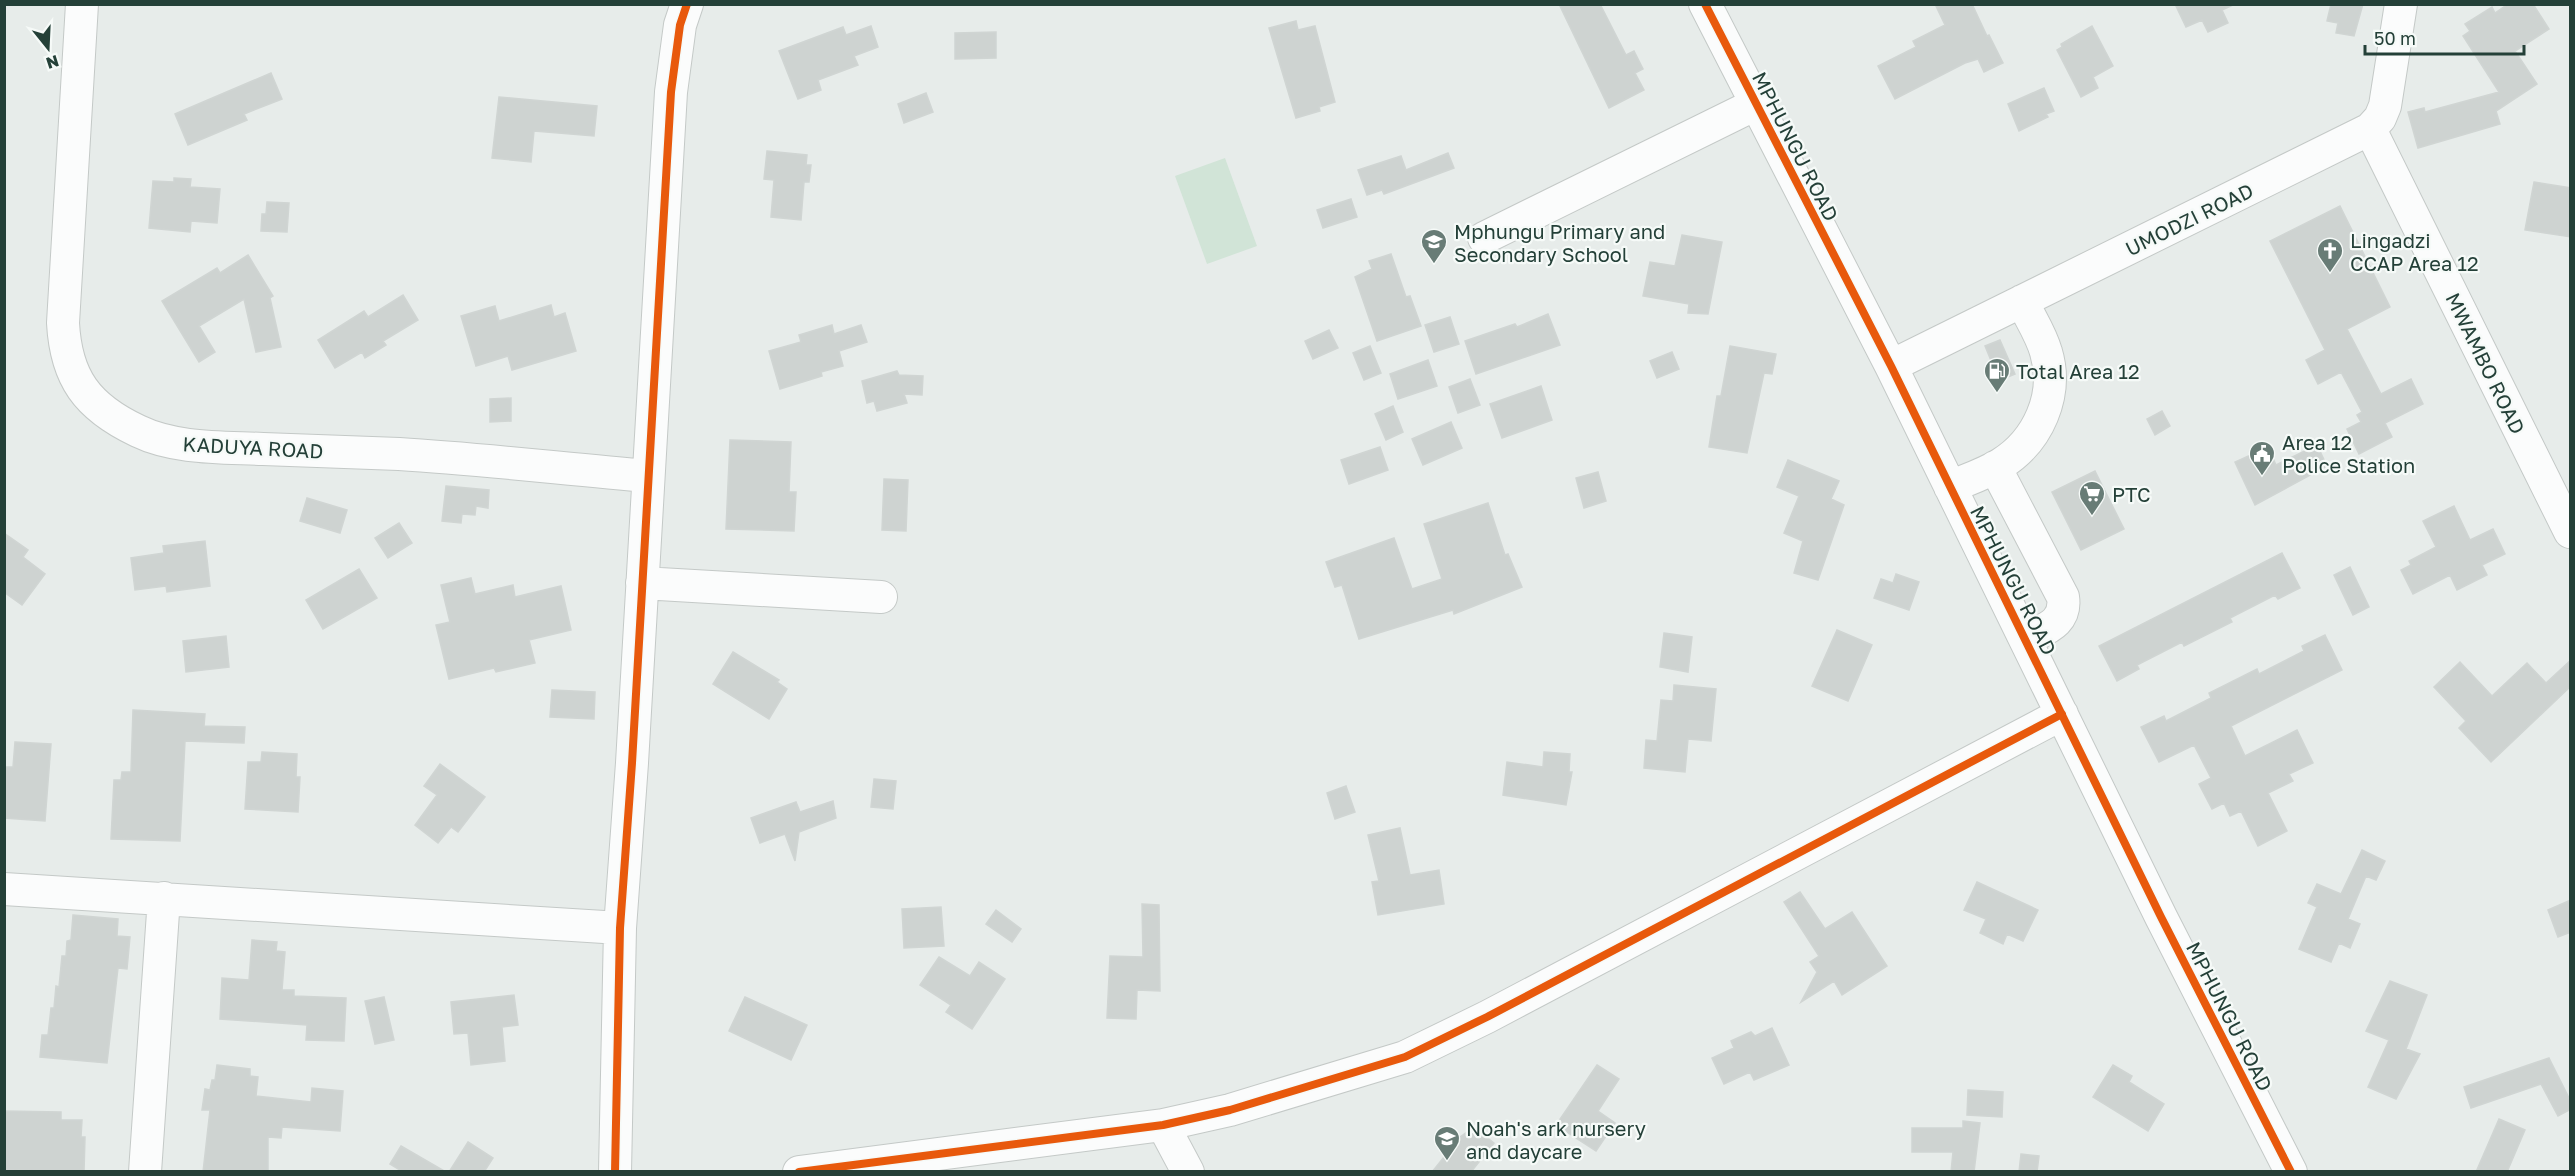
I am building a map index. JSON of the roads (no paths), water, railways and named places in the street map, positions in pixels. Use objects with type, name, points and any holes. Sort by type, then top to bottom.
[{"type":"street","name":"KADUYA ROAD","points":[[82,4],[63,323],[64,351],[74,378],[90,400],[114,418],[140,432],[173,442],[217,447],[402,455],[648,476]]},
{"type":"street","points":[[615,1172],[620,928],[670,92],[680,25],[687,4]]},
{"type":"street","name":"MPHUNGU ROAD","points":[[1705,4],[1891,366],[2176,947],[2291,1172]]},
{"type":"street","points":[[2370,129],[2380,118],[2385,106],[2401,4]]},
{"type":"street","points":[[1484,238],[1756,104]]},
{"type":"street","name":"UMODZI ROAD","points":[[1891,366],[2370,129]]},
{"type":"street","name":"MWAMBO ROAD","points":[[2370,129],[2571,532]]},
{"type":"street","points":[[1950,487],[1995,467],[2017,452],[2030,439],[2043,415],[2049,388],[2046,352],[2022,302]]},
{"type":"street","points":[[1995,467],[2063,597],[2063,611],[2056,623],[2026,639]]},
{"type":"street","points":[[642,583],[881,597]]},
{"type":"street","points":[[799,1172],[1163,1125],[1230,1110],[1405,1057],[1487,1017],[2062,714]]},
{"type":"street","points":[[4,888],[620,928]]},
{"type":"street","points":[[145,1172],[164,898]]},
{"type":"street","points":[[1163,1125],[1188,1172]]},
{"type":"place","name":"Mphungu Primary and Secondary School","points":[[1434,265]]},
{"type":"place","name":"Lingadzi CCAP Area 12","points":[[2330,274]]},
{"type":"place","name":"Total Area 12","points":[[1997,394]]},
{"type":"place","name":"Area 12 Police Station","points":[[2262,477]]},
{"type":"place","name":"PTC","points":[[2092,517]]},
{"type":"place","name":"Noah's ark nursery and daycare","points":[[1447,1162]]}]
